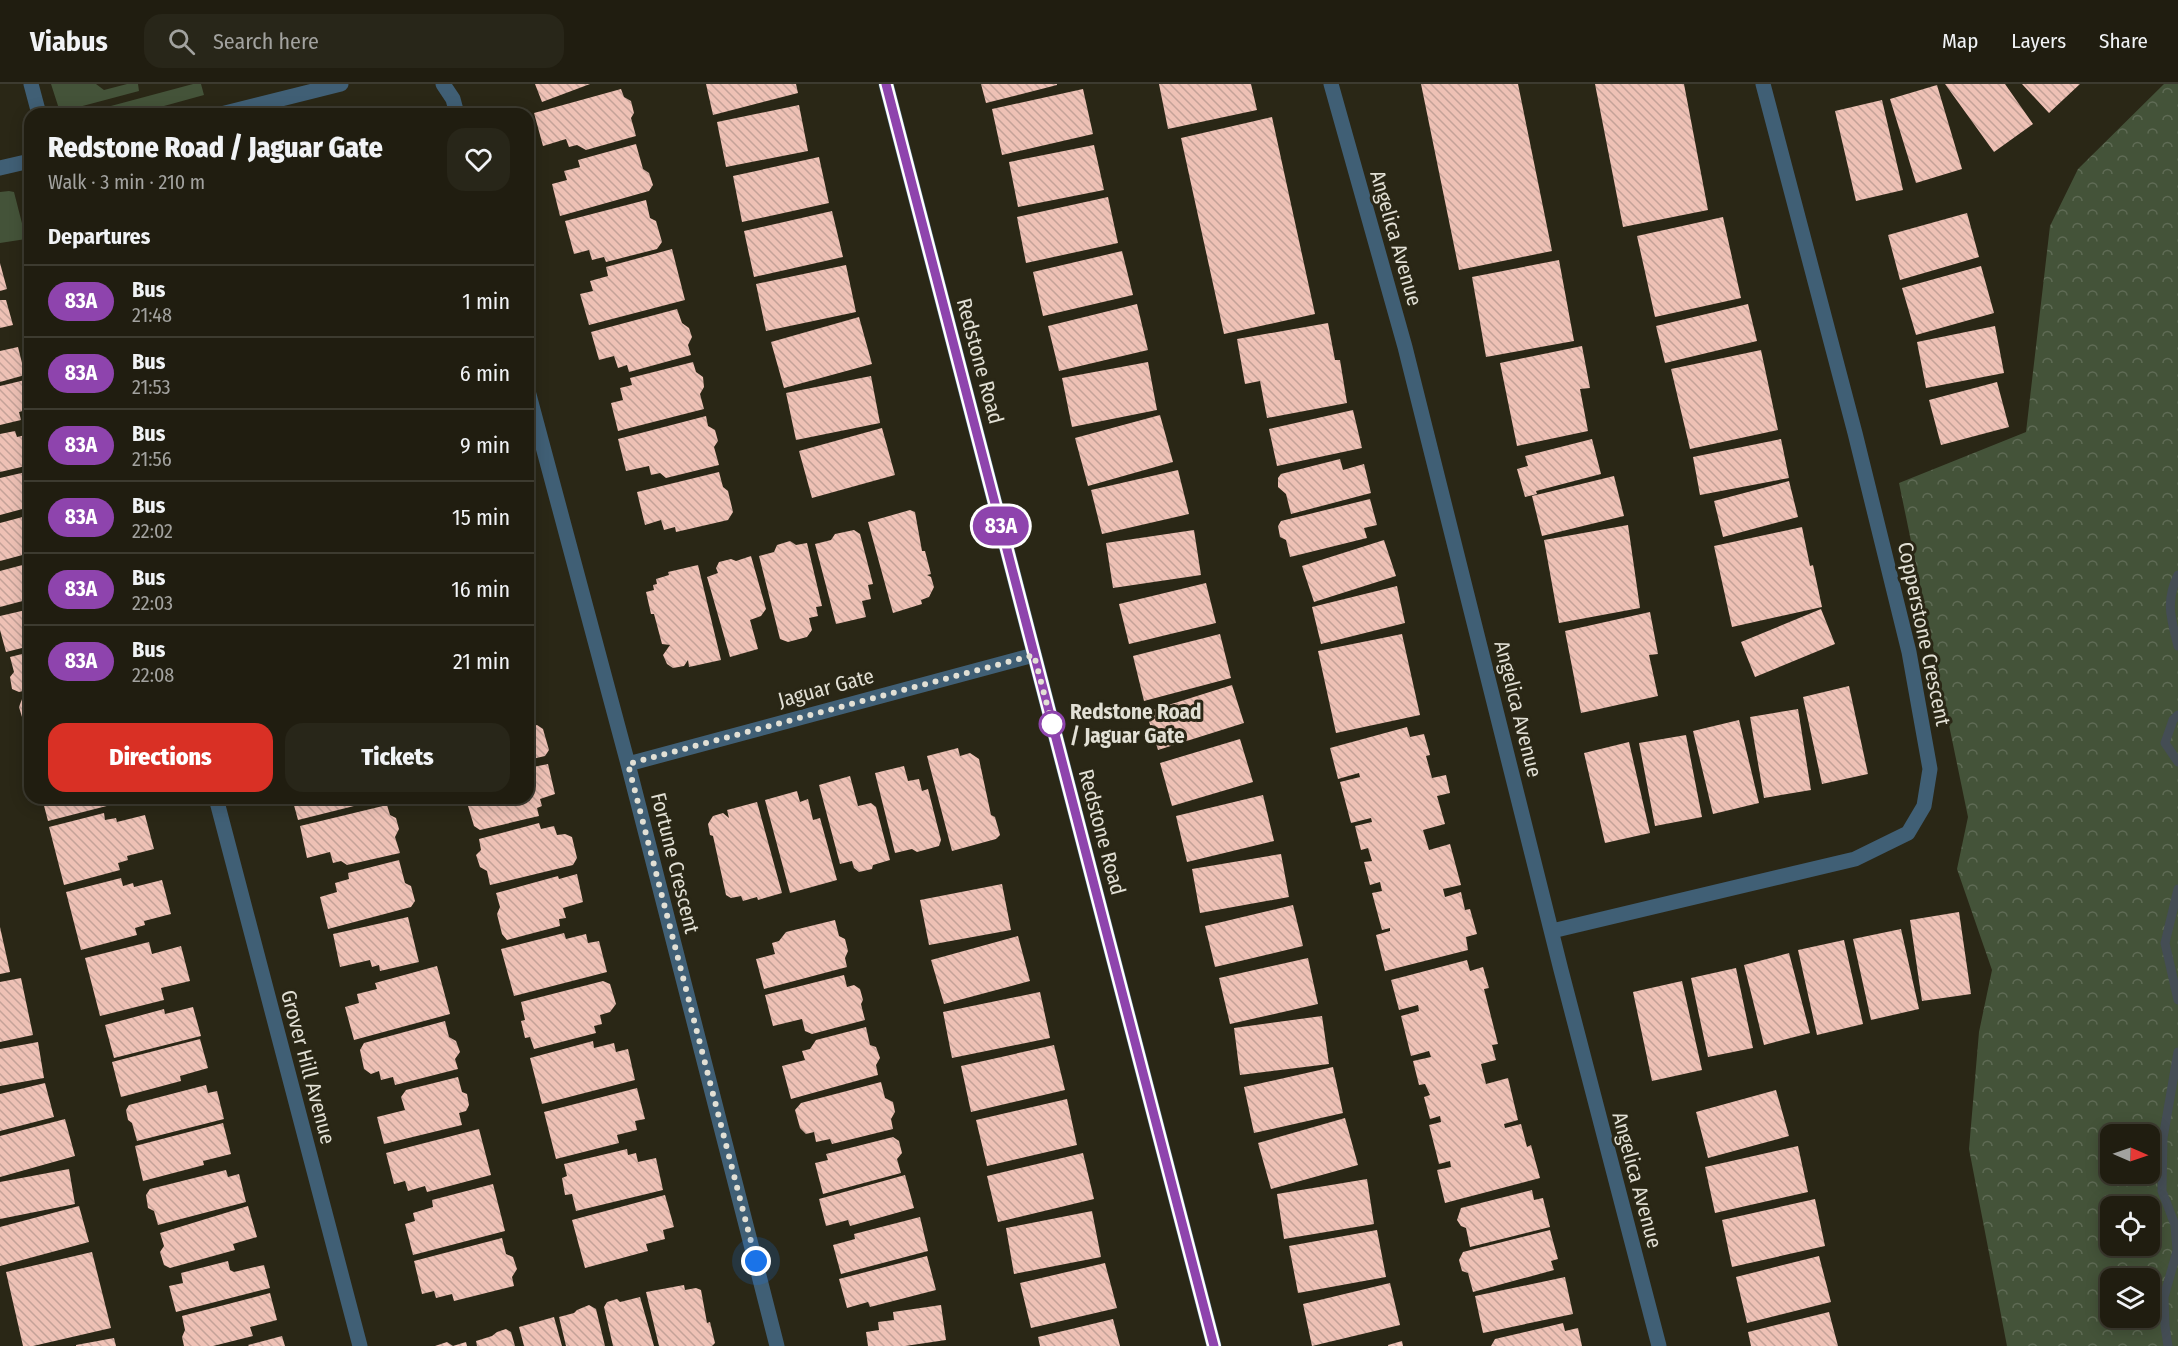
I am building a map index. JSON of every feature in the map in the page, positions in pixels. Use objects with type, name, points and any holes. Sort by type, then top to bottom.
[{"type":"street","points":[[31,84],[37,108]]},
{"type":"street","points":[[244,108],[341,84]]},
{"type":"street","points":[[443,84],[453,99],[455,108]]},
{"type":"street","name":"Redstone Road","points":[[886,84],[1214,1346]]},
{"type":"street","name":"Angelica Avenue","points":[[1332,84],[1405,347],[1659,1346]]},
{"type":"street","name":"Copperstone Crescent","points":[[1552,931],[1855,859],[1908,833],[1923,806],[1930,769],[1909,652],[1855,432],[1762,84]]},
{"type":"street","points":[[0,168],[24,162]]},
{"type":"street","name":"Fortune Crescent","points":[[534,413],[628,764],[777,1346]]},
{"type":"street","name":"Jaguar Gate","points":[[628,764],[1034,655]]},
{"type":"street","name":"Grover Hill Avenue","points":[[218,804],[360,1346]]},
{"type":"green space","points":[[51,84],[96,84],[104,90],[127,84],[138,84],[139,91],[75,108],[59,108]]},
{"type":"green space","points":[[193,84],[201,84],[204,95],[157,108],[103,108]]},
{"type":"green space","points":[[2164,84],[2178,84],[2178,1346],[2007,1346],[1969,1149],[1979,1032],[1992,970],[1957,869],[1968,817],[1899,483],[2026,432],[2050,226],[2078,169]]},
{"type":"green space","points":[[0,192],[14,192],[24,239],[0,243]]},
{"type":"building","points":[[535,84],[590,84],[542,102]]},
{"type":"building","points":[[706,84],[796,84],[798,93],[713,115]]},
{"type":"building","points":[[981,84],[1057,84],[1057,85],[986,103]]},
{"type":"building","points":[[1159,84],[1251,84],[1257,110],[1168,129]]},
{"type":"building","points":[[1421,84],[1518,84],[1552,251],[1459,270]]},
{"type":"building","points":[[1595,84],[1684,84],[1708,210],[1623,227]]},
{"type":"building","points":[[1945,84],[2005,84],[2033,124],[1994,152]]},
{"type":"building","points":[[2022,84],[2080,84],[2049,113]]},
{"type":"building","points":[[1937,85],[1962,169],[1916,183],[1890,99]]},
{"type":"building","points":[[621,89],[624,97],[631,101],[634,113],[631,118],[636,136],[586,150],[577,145],[569,147],[566,139],[543,146],[534,113]]},
{"type":"building","points":[[1083,89],[1093,134],[1002,155],[992,109]]},
{"type":"building","points":[[1882,100],[1903,190],[1856,201],[1835,111]]},
{"type":"building","points":[[799,105],[808,151],[726,167],[717,122]]},
{"type":"building","points":[[1272,117],[1315,314],[1224,334],[1181,138]]},
{"type":"building","points":[[636,144],[643,169],[649,173],[653,185],[649,191],[560,216],[552,184],[567,180],[564,171],[580,167],[578,160]]},
{"type":"building","points":[[1094,145],[1104,190],[1018,207],[1009,162]]},
{"type":"building","points":[[819,157],[829,203],[742,222],[733,176]]},
{"type":"building","points":[[1108,197],[1118,243],[1026,263],[1017,217]]},
{"type":"building","points":[[646,200],[650,218],[656,221],[662,242],[657,249],[606,262],[604,257],[592,260],[589,250],[574,254],[565,221]]},
{"type":"building","points":[[832,211],[843,257],[754,277],[744,231]]},
{"type":"building","points":[[1967,213],[1979,257],[1900,280],[1888,235]]},
{"type":"building","points":[[1723,217],[1741,298],[1655,317],[1637,236]]},
{"type":"building","points":[[672,249],[685,300],[589,325],[580,294],[593,291],[590,281],[608,276],[606,267]]},
{"type":"building","points":[[1122,251],[1133,295],[1043,316],[1033,272]]},
{"type":"building","points":[[1559,260],[1574,341],[1486,357],[1472,277]]},
{"type":"building","points":[[0,263],[7,289],[0,291]]},
{"type":"building","points":[[846,265],[856,312],[766,331],[756,284]]},
{"type":"building","points":[[1981,266],[1994,313],[1916,335],[1902,288]]},
{"type":"building","points":[[0,300],[6,300],[13,325],[0,328]]},
{"type":"building","points":[[1137,304],[1148,350],[1059,371],[1048,326]]},
{"type":"building","points":[[1748,304],[1757,341],[1665,363],[1656,326]]},
{"type":"building","points":[[677,309],[682,323],[689,328],[692,337],[688,345],[691,355],[629,372],[627,365],[618,368],[614,356],[599,360],[591,332]]},
{"type":"building","points":[[859,317],[872,364],[784,388],[771,342]]},
{"type":"building","points":[[1328,323],[1335,360],[1340,360],[1347,403],[1267,418],[1260,381],[1245,384],[1237,339]]},
{"type":"building","points":[[1995,326],[2004,373],[1926,388],[1917,342]]},
{"type":"building","points":[[1582,346],[1590,388],[1580,389],[1588,431],[1517,446],[1500,363]]},
{"type":"building","points":[[18,347],[24,375],[0,382],[0,351]]},
{"type":"building","points":[[1761,350],[1778,430],[1690,449],[1671,369]]},
{"type":"building","points":[[693,362],[696,372],[703,377],[704,387],[700,394],[704,409],[618,431],[611,403],[623,400],[620,388],[632,385],[630,378]]},
{"type":"building","points":[[1148,362],[1157,410],[1072,427],[1062,378]]},
{"type":"building","points":[[871,376],[880,423],[796,440],[786,393]]},
{"type":"building","points":[[24,380],[24,411],[19,412],[21,420],[0,425],[0,386]]},
{"type":"building","points":[[1997,382],[2009,427],[1941,445],[1929,400]]},
{"type":"building","points":[[1353,410],[1362,448],[1277,466],[1269,429]]},
{"type":"building","points":[[1160,415],[1173,462],[1088,486],[1075,438]]},
{"type":"building","points":[[706,416],[708,426],[715,430],[718,441],[714,447],[719,465],[666,478],[660,473],[651,475],[649,466],[626,471],[618,439]]},
{"type":"building","points":[[882,428],[895,475],[812,498],[799,451]]},
{"type":"building","points":[[15,431],[17,437],[24,435],[24,466],[0,472],[0,434]]},
{"type":"building","points":[[1592,439],[1601,474],[1536,491],[1537,494],[1525,497],[1517,469],[1528,466],[1525,456]]},
{"type":"building","points":[[1781,439],[1789,478],[1700,495],[1693,457]]},
{"type":"building","points":[[1340,459],[1343,470],[1364,464],[1371,493],[1291,514],[1286,494],[1278,487],[1278,478],[1281,474]]},
{"type":"building","points":[[1178,470],[1189,514],[1102,534],[1091,490]]},
{"type":"building","points":[[24,472],[24,509],[0,515],[0,478]]},
{"type":"building","points":[[719,472],[723,487],[728,491],[733,512],[728,520],[676,532],[675,527],[664,530],[661,520],[645,525],[637,492]]},
{"type":"building","points":[[1614,476],[1624,516],[1542,536],[1532,496]]},
{"type":"building","points":[[1789,481],[1798,517],[1723,537],[1714,501]]},
{"type":"building","points":[[1370,499],[1377,525],[1364,528],[1367,538],[1290,557],[1286,540],[1280,537],[1278,526],[1281,521]]},
{"type":"building","points":[[910,510],[915,512],[922,551],[925,551],[931,574],[927,575],[931,577],[934,587],[929,597],[921,600],[922,604],[893,613],[868,522]]},
{"type":"building","points":[[24,517],[24,555],[0,561],[0,523]]},
{"type":"building","points":[[1628,525],[1640,608],[1559,623],[1544,540]]},
{"type":"building","points":[[1802,527],[1822,607],[1732,627],[1714,546]]},
{"type":"building","points":[[854,530],[860,534],[873,584],[868,585],[871,599],[862,601],[866,617],[836,624],[815,544],[831,540],[835,534]]},
{"type":"building","points":[[1194,530],[1201,575],[1113,588],[1106,543]]},
{"type":"building","points":[[1384,540],[1396,576],[1314,602],[1302,566]]},
{"type":"building","points":[[790,541],[796,545],[807,543],[822,606],[816,607],[818,616],[809,618],[812,630],[807,637],[788,642],[780,639],[759,556],[774,552],[777,545]]},
{"type":"building","points":[[751,556],[766,609],[761,616],[750,620],[758,649],[730,657],[707,577],[718,573],[716,568],[719,562],[731,559],[736,561]]},
{"type":"building","points":[[24,565],[24,601],[0,607],[0,571]]},
{"type":"building","points":[[698,565],[721,660],[689,667],[688,660],[684,666],[673,668],[667,664],[663,655],[670,645],[662,644],[646,592],[654,590],[653,585],[657,584],[656,579],[669,575],[668,572]]},
{"type":"building","points":[[1206,583],[1216,623],[1129,644],[1119,604]]},
{"type":"building","points":[[1397,586],[1405,623],[1321,644],[1312,607]]},
{"type":"building","points":[[1821,609],[1835,644],[1755,677],[1741,642]]},
{"type":"building","points":[[24,610],[24,648],[6,652],[0,630],[0,616]]},
{"type":"building","points":[[1650,612],[1658,654],[1649,655],[1658,696],[1581,713],[1565,631]]},
{"type":"building","points":[[1220,634],[1231,678],[1144,701],[1133,656]]},
{"type":"building","points":[[1402,634],[1420,715],[1336,733],[1318,651]]},
{"type":"building","points":[[24,654],[24,691],[19,692],[12,689],[10,677],[14,672],[10,657]]},
{"type":"building","points":[[1232,685],[1244,723],[1158,750],[1146,712]]},
{"type":"building","points":[[1849,686],[1868,774],[1822,784],[1803,697]]},
{"type":"building","points":[[24,698],[24,718],[19,707]]},
{"type":"building","points":[[1798,709],[1811,790],[1764,798],[1750,717]]},
{"type":"building","points":[[1739,720],[1759,803],[1713,814],[1693,731]]},
{"type":"building","points":[[534,726],[543,729],[549,750],[545,756],[534,759]]},
{"type":"building","points":[[1407,727],[1410,737],[1424,734],[1430,755],[1426,756],[1432,778],[1446,775],[1450,793],[1437,796],[1445,824],[1423,830],[1429,850],[1450,844],[1461,885],[1443,889],[1445,897],[1461,892],[1465,910],[1470,909],[1477,934],[1466,937],[1468,950],[1385,971],[1376,935],[1390,931],[1390,928],[1382,930],[1372,893],[1382,891],[1380,882],[1370,885],[1364,862],[1372,861],[1368,848],[1361,850],[1355,826],[1372,822],[1371,818],[1351,823],[1340,782],[1360,777],[1359,773],[1338,779],[1330,748]]},
{"type":"building","points":[[1686,735],[1702,817],[1655,826],[1639,743]]},
{"type":"building","points":[[1240,739],[1253,782],[1172,806],[1160,763]]},
{"type":"building","points":[[1629,742],[1650,833],[1605,843],[1584,753]]},
{"type":"building","points":[[958,748],[960,756],[970,753],[979,759],[991,815],[995,817],[1000,835],[996,839],[952,851],[927,756]]},
{"type":"building","points":[[548,764],[555,794],[540,799],[542,806],[537,808],[539,816],[480,830],[474,826],[468,806],[470,804],[534,804],[534,767]]},
{"type":"building","points":[[904,766],[908,781],[919,779],[922,791],[928,789],[941,840],[939,846],[917,852],[912,849],[895,853],[875,773]]},
{"type":"building","points":[[850,776],[858,806],[871,803],[876,807],[890,860],[873,865],[872,869],[859,872],[854,868],[852,861],[840,864],[819,785]]},
{"type":"building","points":[[797,791],[800,802],[808,799],[813,820],[820,818],[837,880],[790,893],[765,800]]},
{"type":"building","points":[[1263,795],[1274,841],[1187,862],[1176,816]]},
{"type":"building","points":[[757,802],[782,893],[758,900],[757,897],[743,901],[741,896],[731,898],[726,895],[713,836],[710,835],[708,824],[713,816],[723,813],[729,818],[727,810]]},
{"type":"building","points":[[44,804],[114,804],[48,821]]},
{"type":"building","points":[[294,804],[362,804],[298,820]]},
{"type":"building","points":[[387,805],[390,815],[396,818],[399,829],[395,837],[400,853],[347,865],[341,861],[333,863],[330,852],[307,858],[300,826]]},
{"type":"building","points":[[104,813],[105,820],[116,818],[117,822],[145,815],[154,849],[127,856],[128,860],[118,863],[120,870],[64,885],[49,827]]},
{"type":"building","points":[[539,823],[541,829],[554,826],[557,835],[565,834],[572,837],[577,858],[573,865],[490,885],[487,871],[480,867],[476,855],[481,850],[479,839]]},
{"type":"building","points":[[1281,854],[1289,897],[1200,913],[1192,869]]},
{"type":"building","points":[[399,860],[405,883],[411,886],[415,901],[411,907],[328,929],[320,897],[337,892],[335,883],[349,879],[348,873]]},
{"type":"building","points":[[577,874],[583,902],[563,908],[566,918],[559,919],[560,926],[507,940],[502,934],[497,914],[500,907],[496,893],[558,876],[559,879]]},
{"type":"building","points":[[121,878],[123,886],[133,883],[134,887],[162,880],[171,914],[144,921],[145,925],[135,928],[137,935],[81,950],[66,892]]},
{"type":"building","points":[[1002,884],[1011,930],[929,945],[920,900]]},
{"type":"building","points":[[1293,905],[1303,946],[1215,967],[1205,926]]},
{"type":"building","points":[[1959,912],[1971,994],[1922,1001],[1910,920]]},
{"type":"building","points":[[408,917],[419,962],[380,971],[379,965],[372,967],[370,960],[340,967],[333,934]]},
{"type":"building","points":[[835,920],[839,936],[845,939],[848,951],[845,958],[847,967],[764,989],[756,959],[775,954],[772,943],[779,941],[786,932]]},
{"type":"building","points":[[0,927],[10,972],[0,974]]},
{"type":"building","points":[[1901,929],[1919,1009],[1871,1020],[1853,939]]},
{"type":"building","points":[[564,933],[566,939],[586,934],[588,943],[599,941],[607,972],[514,996],[501,949]]},
{"type":"building","points":[[1018,936],[1030,981],[944,1004],[931,960]]},
{"type":"building","points":[[1844,940],[1863,1024],[1817,1035],[1798,950]]},
{"type":"building","points":[[149,942],[152,954],[181,946],[190,981],[161,988],[164,1000],[100,1016],[85,958]]},
{"type":"building","points":[[1789,953],[1810,1033],[1764,1045],[1744,965]]},
{"type":"building","points":[[1308,958],[1318,1004],[1230,1024],[1219,978]]},
{"type":"building","points":[[1467,960],[1470,971],[1483,967],[1489,988],[1484,989],[1498,1044],[1492,1045],[1496,1060],[1481,1064],[1486,1084],[1508,1078],[1518,1120],[1504,1124],[1505,1128],[1521,1124],[1527,1147],[1531,1145],[1540,1178],[1445,1203],[1437,1170],[1451,1167],[1450,1161],[1439,1164],[1429,1125],[1441,1122],[1440,1116],[1430,1119],[1424,1097],[1430,1095],[1425,1084],[1419,1085],[1413,1061],[1431,1057],[1429,1051],[1411,1056],[1401,1016],[1419,1011],[1418,1005],[1399,1010],[1391,980]]},
{"type":"building","points":[[437,966],[450,1014],[354,1040],[345,1007],[359,1003],[357,994],[377,989],[375,983]]},
{"type":"building","points":[[1736,968],[1753,1048],[1708,1057],[1691,978]]},
{"type":"building","points":[[844,975],[847,987],[854,985],[860,989],[865,1020],[812,1034],[805,1031],[802,1019],[773,1026],[765,995]]},
{"type":"building","points":[[21,978],[33,1035],[0,1042],[0,982]]},
{"type":"building","points":[[603,981],[610,984],[616,1004],[610,1012],[600,1015],[602,1024],[594,1026],[596,1033],[534,1049],[530,1037],[525,1038],[521,1021],[525,1020],[521,1002]]},
{"type":"building","points":[[1682,981],[1702,1070],[1652,1081],[1633,992]]},
{"type":"building","points":[[1040,992],[1050,1038],[952,1058],[943,1012]]},
{"type":"building","points":[[193,1007],[201,1036],[114,1058],[105,1025],[164,1009],[165,1014]]},
{"type":"building","points":[[1322,1016],[1329,1064],[1240,1075],[1234,1028]]},
{"type":"building","points":[[445,1021],[449,1037],[456,1041],[460,1052],[455,1059],[458,1069],[395,1085],[393,1077],[381,1080],[379,1071],[371,1074],[364,1069],[360,1050],[364,1043]]},
{"type":"building","points":[[866,1027],[870,1045],[876,1047],[880,1058],[876,1065],[878,1075],[791,1099],[782,1066],[805,1060],[802,1051],[810,1049],[816,1040]]},
{"type":"building","points":[[200,1039],[208,1068],[180,1076],[181,1081],[121,1097],[112,1062]]},
{"type":"building","points":[[593,1041],[594,1048],[614,1043],[616,1052],[628,1049],[635,1080],[542,1104],[530,1058]]},
{"type":"building","points":[[38,1042],[44,1078],[0,1086],[0,1049]]},
{"type":"building","points":[[1054,1045],[1065,1090],[971,1112],[961,1066]]},
{"type":"building","points":[[1333,1067],[1343,1113],[1254,1133],[1244,1087]]},
{"type":"building","points":[[458,1077],[462,1092],[467,1094],[469,1105],[466,1111],[459,1113],[462,1125],[384,1144],[377,1117],[405,1110],[401,1097],[406,1090]]},
{"type":"building","points":[[881,1082],[885,1098],[893,1102],[895,1112],[891,1119],[893,1129],[832,1144],[830,1139],[816,1142],[814,1132],[806,1134],[800,1128],[795,1110],[801,1103]]},
{"type":"building","points":[[45,1083],[54,1117],[0,1131],[0,1094]]},
{"type":"building","points":[[206,1085],[208,1093],[217,1091],[224,1119],[137,1141],[132,1123],[128,1120],[126,1110],[129,1105]]},
{"type":"building","points":[[637,1088],[645,1119],[635,1121],[637,1130],[617,1135],[619,1143],[556,1159],[544,1112]]},
{"type":"building","points":[[1776,1090],[1789,1136],[1708,1158],[1696,1112]]},
{"type":"building","points":[[1067,1099],[1077,1145],[987,1166],[976,1120]]},
{"type":"building","points":[[1345,1118],[1358,1165],[1271,1189],[1258,1143]]},
{"type":"building","points":[[65,1119],[75,1156],[0,1177],[0,1136]]},
{"type":"building","points":[[223,1123],[231,1154],[203,1161],[204,1165],[143,1181],[135,1146]]},
{"type":"building","points":[[479,1129],[491,1175],[427,1192],[425,1186],[408,1191],[405,1181],[394,1184],[386,1153]]},
{"type":"building","points":[[893,1137],[899,1141],[902,1153],[897,1159],[901,1173],[823,1194],[815,1163],[828,1160],[826,1154]]},
{"type":"building","points":[[1798,1146],[1808,1192],[1715,1213],[1705,1167]]},
{"type":"building","points":[[627,1149],[628,1155],[636,1153],[638,1162],[656,1158],[663,1190],[576,1211],[572,1194],[565,1195],[562,1178],[567,1176],[564,1164]]},
{"type":"building","points":[[1083,1153],[1094,1199],[998,1222],[987,1176]]},
{"type":"building","points":[[69,1169],[75,1204],[0,1219],[0,1182]]},
{"type":"building","points":[[226,1170],[228,1177],[239,1174],[246,1202],[158,1225],[154,1211],[148,1208],[146,1195],[150,1189]]},
{"type":"building","points":[[905,1175],[914,1208],[850,1226],[848,1220],[826,1226],[819,1199]]},
{"type":"building","points":[[1367,1179],[1374,1224],[1284,1239],[1277,1194]]},
{"type":"building","points":[[493,1184],[505,1231],[413,1255],[405,1224],[415,1221],[413,1213],[433,1207],[432,1200]]},
{"type":"building","points":[[1532,1190],[1534,1200],[1543,1198],[1550,1227],[1470,1247],[1466,1228],[1461,1226],[1457,1220],[1461,1208]]},
{"type":"building","points":[[665,1195],[674,1227],[663,1230],[665,1239],[646,1244],[648,1251],[585,1268],[572,1220]]},
{"type":"building","points":[[1815,1199],[1825,1246],[1732,1267],[1722,1220]]},
{"type":"building","points":[[79,1206],[89,1242],[0,1266],[0,1227]]},
{"type":"building","points":[[248,1206],[257,1237],[233,1244],[235,1250],[170,1268],[164,1265],[160,1252],[164,1246],[160,1233]]},
{"type":"building","points":[[1092,1211],[1101,1257],[1014,1274],[1006,1228]]},
{"type":"building","points":[[920,1217],[928,1251],[841,1274],[833,1245],[855,1239],[854,1234]]},
{"type":"building","points":[[1377,1230],[1386,1277],[1298,1293],[1289,1246]]},
{"type":"building","points":[[1550,1230],[1558,1259],[1551,1261],[1554,1270],[1473,1292],[1468,1273],[1462,1271],[1459,1260],[1463,1252]]},
{"type":"building","points":[[502,1238],[506,1254],[513,1257],[517,1269],[512,1277],[514,1286],[454,1301],[452,1294],[436,1298],[434,1291],[422,1294],[414,1261]]},
{"type":"building","points":[[92,1252],[111,1328],[33,1346],[23,1346],[6,1272]]},
{"type":"building","points":[[927,1256],[936,1290],[870,1307],[868,1302],[847,1308],[839,1279]]},
{"type":"building","points":[[1819,1256],[1831,1302],[1747,1323],[1736,1277]]},
{"type":"building","points":[[228,1261],[230,1270],[234,1272],[264,1265],[270,1288],[176,1312],[169,1286],[183,1283],[181,1273]]},
{"type":"building","points":[[1105,1263],[1117,1308],[1031,1328],[1020,1283]]},
{"type":"building","points":[[1565,1277],[1573,1314],[1483,1333],[1475,1296]]},
{"type":"building","points":[[1390,1283],[1400,1325],[1312,1346],[1303,1304]]},
{"type":"building","points":[[684,1285],[685,1290],[696,1288],[701,1290],[707,1323],[710,1322],[715,1343],[712,1346],[659,1346],[646,1292]]},
{"type":"building","points":[[270,1293],[277,1320],[250,1327],[253,1336],[213,1346],[184,1346],[182,1337],[185,1330],[182,1316]]},
{"type":"building","points":[[640,1297],[654,1346],[613,1346],[604,1307],[607,1302],[617,1299],[620,1302]]},
{"type":"building","points":[[589,1305],[596,1309],[605,1346],[566,1346],[559,1317],[574,1313]]},
{"type":"building","points":[[941,1305],[946,1340],[905,1346],[868,1346],[866,1332],[879,1330],[878,1322],[894,1320],[893,1312]]},
{"type":"building","points":[[1829,1312],[1838,1346],[1751,1346],[1748,1332]]},
{"type":"building","points":[[554,1317],[562,1346],[524,1346],[519,1327]]},
{"type":"building","points":[[1113,1319],[1120,1346],[1040,1346],[1038,1337]]},
{"type":"building","points":[[1563,1323],[1565,1331],[1578,1328],[1582,1346],[1491,1346],[1495,1339]]},
{"type":"building","points":[[506,1329],[511,1332],[515,1346],[477,1346],[476,1341]]},
{"type":"building","points":[[282,1336],[285,1346],[248,1345]]},
{"type":"building","points":[[114,1338],[116,1346],[76,1346],[76,1345]]},
{"type":"building","points":[[1402,1341],[1403,1346],[1388,1346],[1388,1345]]},
{"type":"building","points":[[447,1342],[453,1346],[435,1346]]},
{"type":"building","points":[[466,1342],[467,1346],[453,1346]]},
{"type":"waterway","points":[[2178,575],[2170,602],[2171,619],[2178,646]]},
{"type":"waterway","points":[[2178,715],[2173,720],[2165,743],[2178,762]]},
{"type":"waterway","points":[[2178,889],[2165,943],[2178,1000]]},
{"type":"waterway","points":[[2168,1346],[2164,1297],[2177,1251],[2175,1225],[2162,1191],[2163,1138],[2178,1052]]},
{"type":"bus line","name":"83A","points":[[886,84],[1214,1346]]},
{"type":"place","name":"Redstone Road / Jaguar Gate","points":[[1052,724]]},
{"type":"route","points":[[756,1261],[628,764],[1034,655],[1052,724]]}]
